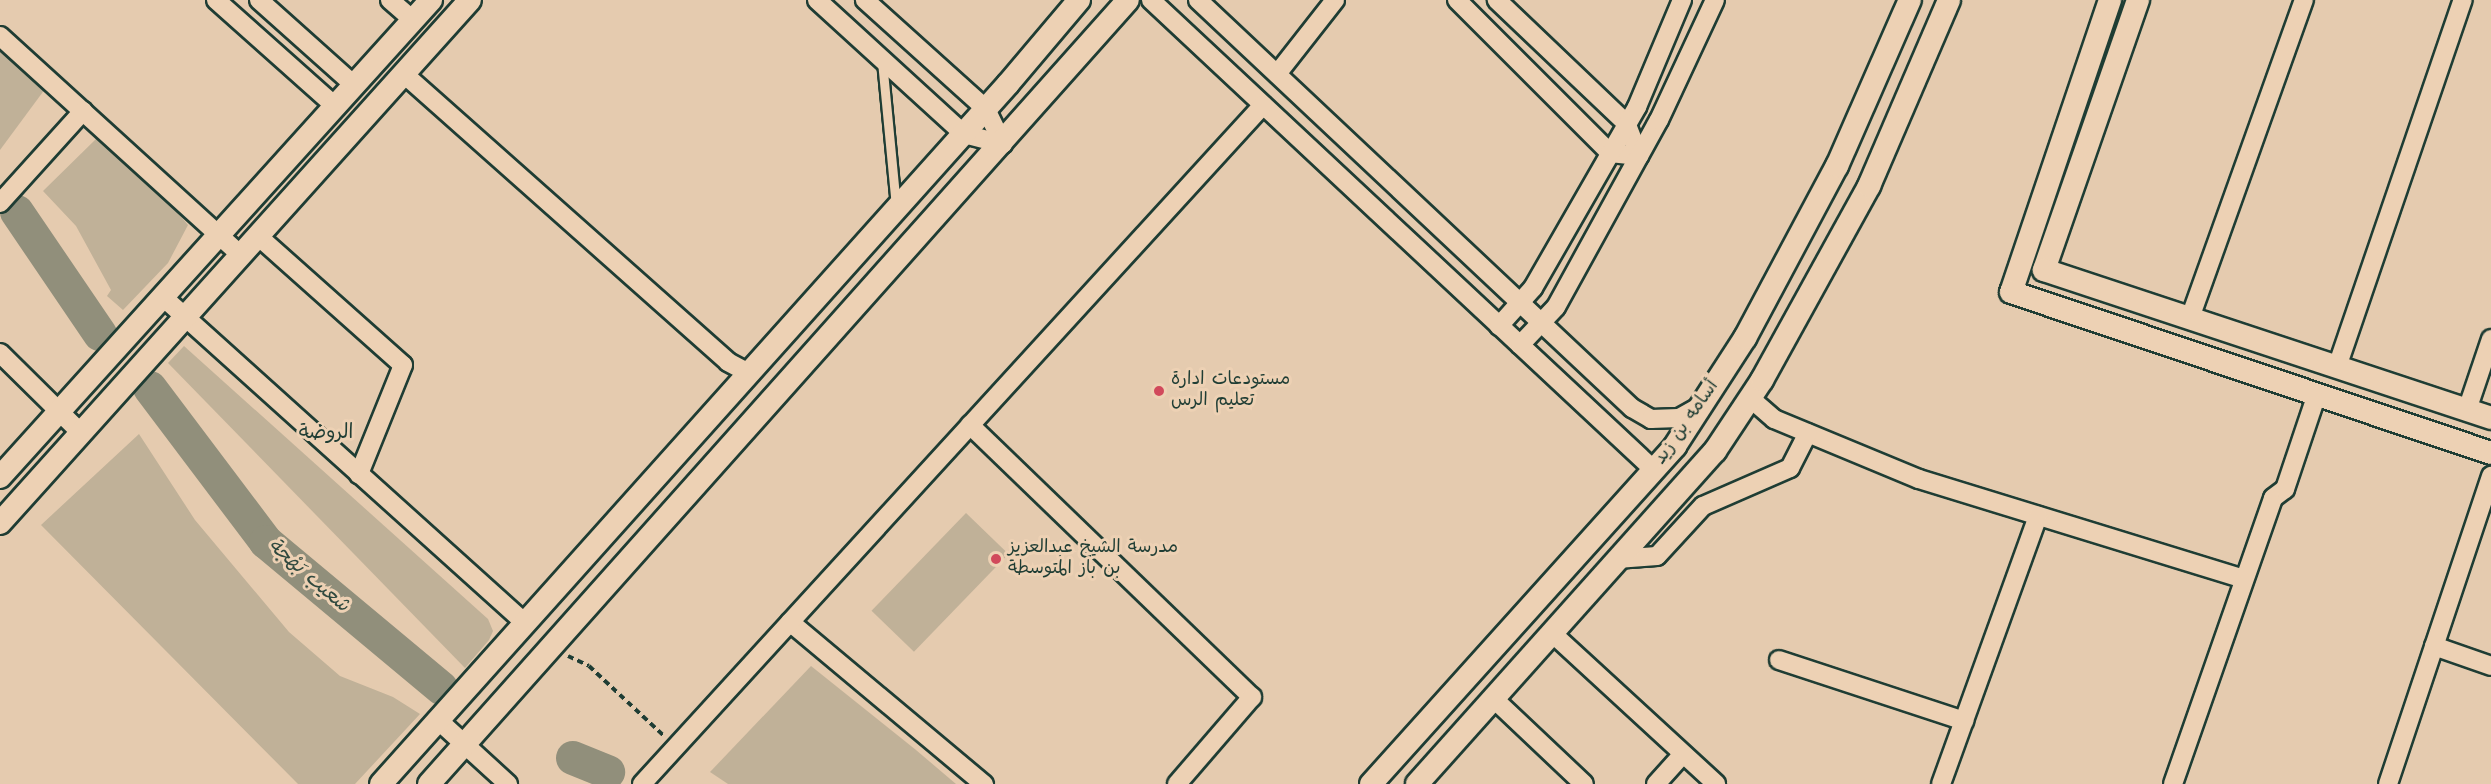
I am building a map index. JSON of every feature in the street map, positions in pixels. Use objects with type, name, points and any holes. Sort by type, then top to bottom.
[{"type":"street","points":[[216,0],[335,106]]},
{"type":"street","points":[[259,0],[354,85]]},
{"type":"street","points":[[390,0],[413,20]]},
{"type":"street","points":[[0,477],[431,0]]},
{"type":"street","points":[[0,523],[470,0]]},
{"type":"street","points":[[865,0],[986,109],[1003,144]]},
{"type":"street","points":[[381,784],[964,134],[1079,0]]},
{"type":"street","points":[[429,784],[1003,144],[1128,0]]},
{"type":"street","points":[[1151,0],[1654,470]]},
{"type":"street","points":[[1198,0],[1632,408],[1651,419],[1679,418],[1701,406]]},
{"type":"street","points":[[1277,74],[1335,0]]},
{"type":"street","points":[[1456,0],[1610,153],[1640,156]]},
{"type":"street","points":[[1497,0],[1627,124],[1640,156]]},
{"type":"street","points":[[1499,326],[1533,288],[1627,124],[1682,0]]},
{"type":"street","points":[[1520,345],[1556,307],[1640,156],[1714,0]]},
{"type":"street","name":"أسامه بن زيد","points":[[1371,784],[1675,446],[1745,338],[1837,166],[1910,0]]},
{"type":"street","name":"أسامه بن زيد","points":[[1417,784],[1715,451],[1750,398],[1869,186],[1949,0]]},
{"type":"street","points":[[2110,0],[2011,292],[2491,453]]},
{"type":"street","points":[[2138,0],[2044,270],[2491,418]]},
{"type":"street","points":[[2190,318],[2304,0]]},
{"type":"street","points":[[2337,367],[2463,0]]},
{"type":"street","points":[[827,2],[882,59],[964,134],[1003,144]]},
{"type":"street","points":[[0,36],[241,255]]},
{"type":"street","points":[[404,74],[728,362],[749,373]]},
{"type":"street","points":[[642,784],[1263,105]]},
{"type":"street","points":[[0,203],[83,111]]},
{"type":"street","points":[[1837,166],[1869,186]]},
{"type":"street","points":[[258,236],[403,365],[359,474]]},
{"type":"street","points":[[163,297],[525,623]]},
{"type":"street","points":[[2467,410],[2491,339]]},
{"type":"street","points":[[0,353],[81,433]]},
{"type":"street","points":[[2173,784],[2273,498],[2285,489],[2317,394]]},
{"type":"street","points":[[1750,398],[1774,419],[1919,479],[2244,579]]},
{"type":"street","points":[[970,425],[1252,697],[1177,784]]},
{"type":"street","points":[[1617,559],[1657,556],[1703,506],[1790,468],[1808,433]]},
{"type":"street","points":[[2388,784],[2491,476]]},
{"type":"street","points":[[1941,784],[2038,516]]},
{"type":"street","points":[[790,622],[984,784]]},
{"type":"street","points":[[1552,633],[1683,754],[1695,778],[1716,784]]},
{"type":"street","points":[[2434,646],[2491,666]]},
{"type":"street","points":[[1779,660],[1964,721]]},
{"type":"street","points":[[1493,699],[1584,784]]},
{"type":"street","points":[[438,720],[508,784]]},
{"type":"street","points":[[1656,784],[1683,754]]},
{"type":"lane","points":[[882,59],[896,209]]},
{"type":"path","points":[[551,647],[589,666],[676,747]]},
{"type":"shaded area","points":[[0,44],[48,85],[0,150]]},
{"type":"shaded area","points":[[96,139],[131,158],[188,225],[168,263],[123,310],[107,296],[111,290],[76,226],[43,191]]},
{"type":"shaded area","points":[[184,346],[488,619],[493,631],[489,640],[465,668],[168,363]]},
{"type":"shaded area","points":[[139,434],[195,520],[289,632],[340,676],[393,697],[420,714],[355,784],[298,784],[41,525]]},
{"type":"shaded area","points":[[966,513],[1008,554],[914,652],[872,611]]},
{"type":"shaded area","points":[[811,666],[956,784],[728,784],[710,772]]},
{"type":"waterway","name":"شعيب بَهْجة","points":[[17,212],[100,334]]},
{"type":"waterway","name":"شعيب بَهْجة","points":[[150,388],[266,542],[441,688]]},
{"type":"waterway","name":"شعيب بَهْجة","points":[[573,758],[608,772]]},
{"type":"place","name":"مستودعات ادارة تعليم الرس","points":[[1159,391]]},
{"type":"place","name":"مدرسة الشيخ عبدالعزيز بن باز المتوسطة","points":[[996,559]]},
{"type":"district","name":"الروضة","points":[[326,433]]}]
